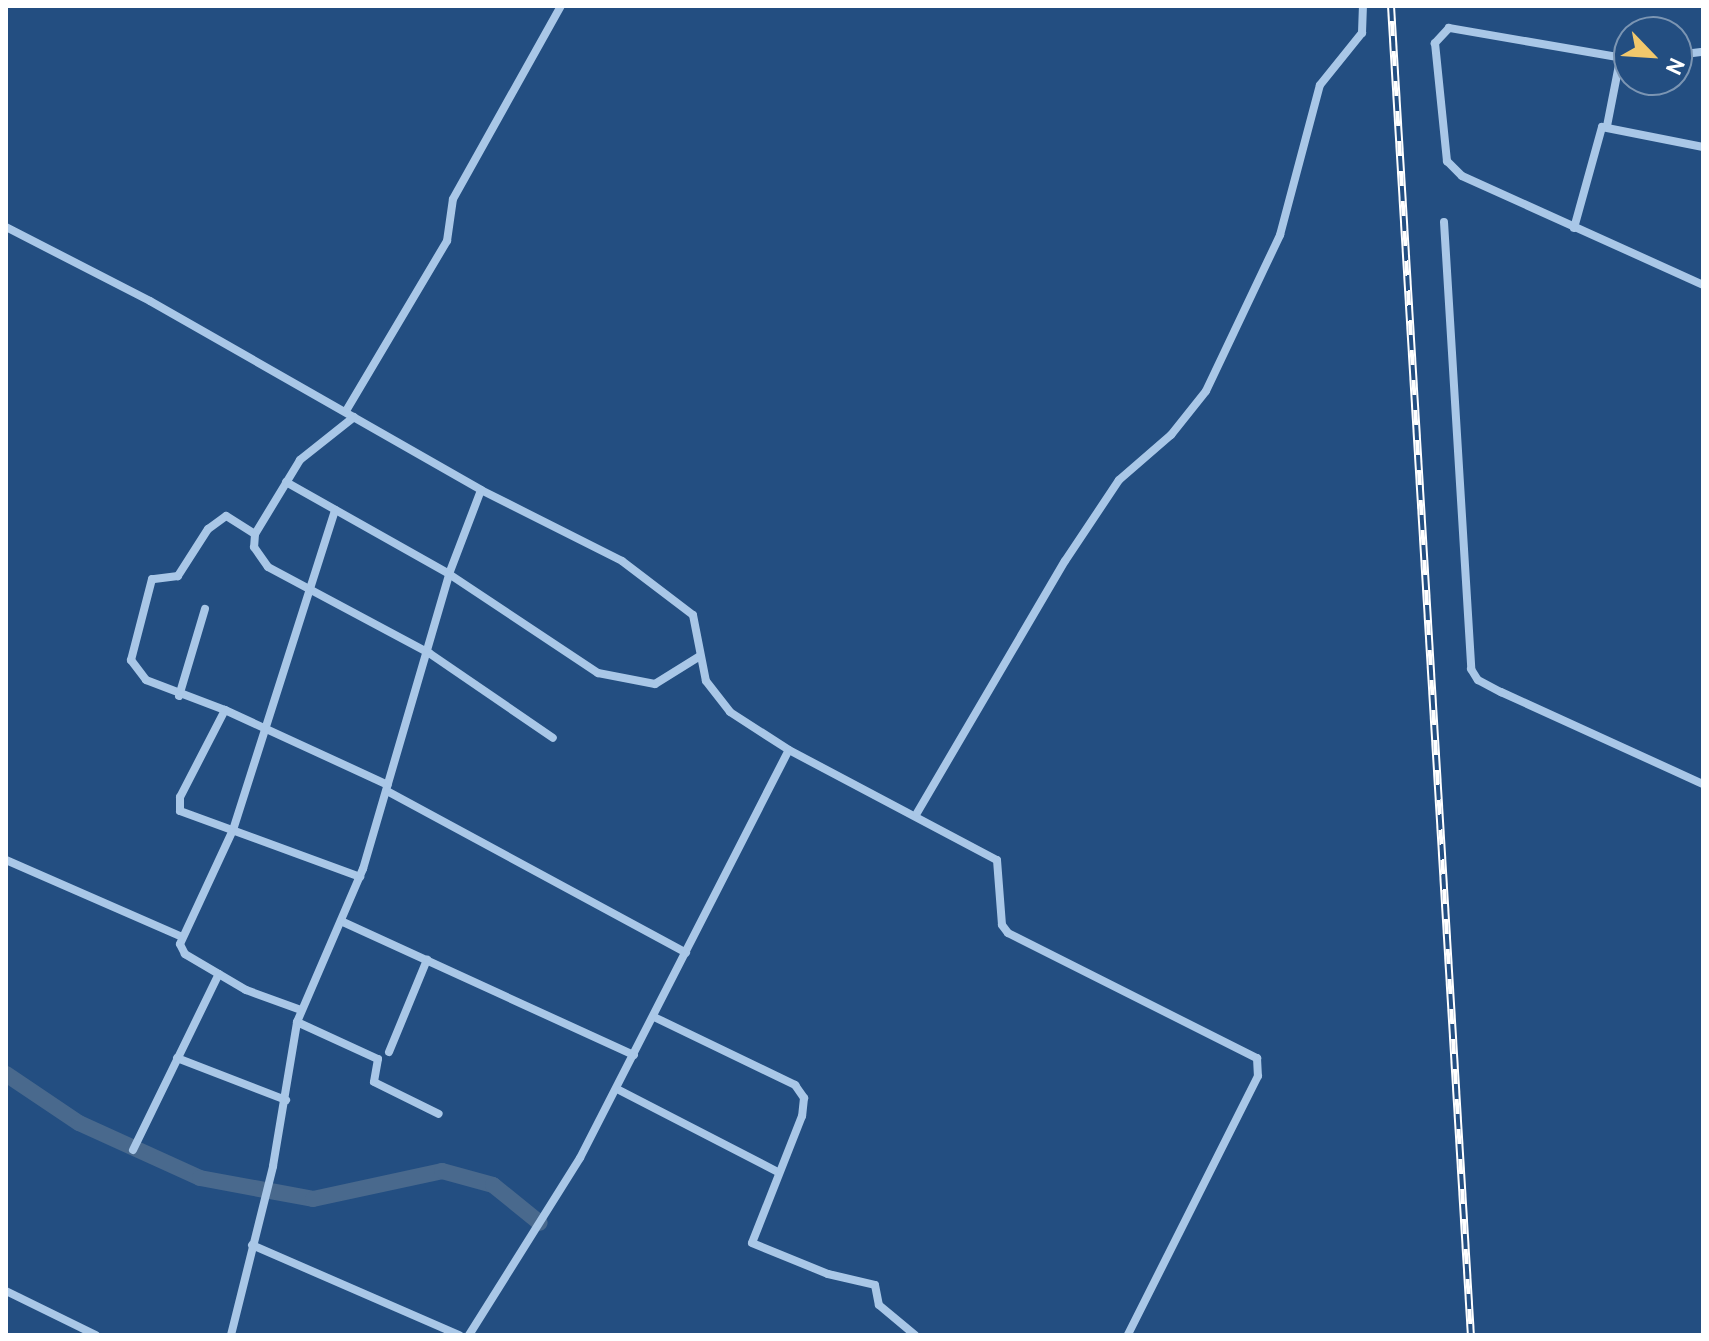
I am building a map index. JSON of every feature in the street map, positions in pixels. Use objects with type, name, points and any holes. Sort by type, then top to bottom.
[{"type":"street","points":[[553,738],[429,653],[258,559],[255,534],[300,460],[350,414],[447,241],[453,199],[561,6]]},
{"type":"street","points":[[917,813],[1065,561],[1119,480],[1171,435],[1206,391],[1280,235],[1320,85],[1362,33],[1363,6]]},
{"type":"street","points":[[1613,57],[1449,28],[1435,43],[1452,169],[1703,285]]},
{"type":"street","points":[[1574,228],[1599,131],[1607,126],[1615,96]]},
{"type":"street","points":[[1607,126],[1703,147]]},
{"type":"street","points":[[1444,222],[1471,669],[1478,680],[1501,692],[1703,784]]},
{"type":"street","points":[[6,227],[350,414],[481,490],[622,561],[671,594],[693,615],[706,681],[730,712],[789,750],[917,813],[997,860],[1002,925],[1021,943],[1257,1058],[1258,1076],[1128,1335]]},
{"type":"street","points":[[286,482],[449,574],[598,673],[655,684],[700,656]]},
{"type":"street","points":[[231,1335],[286,1100],[297,1022],[360,877],[429,653],[449,574],[481,490]]},
{"type":"street","points":[[301,1010],[219,974],[185,954],[182,937],[233,830],[335,510]]},
{"type":"street","points":[[255,534],[226,516],[208,529],[178,576],[152,579],[147,586],[131,660],[134,671],[179,696],[268,726],[686,953]]},
{"type":"street","points":[[179,696],[205,609]]},
{"type":"street","points":[[225,710],[178,805],[190,818],[233,830],[360,877]]},
{"type":"street","points":[[469,1335],[554,1202],[617,1089],[789,750]]},
{"type":"street","points":[[6,860],[182,937]]},
{"type":"street","points":[[343,922],[634,1055]]},
{"type":"street","points":[[389,1052],[427,960]]},
{"type":"street","points":[[133,1150],[219,974]]},
{"type":"street","points":[[654,1017],[795,1085],[804,1098],[802,1116],[752,1243],[828,1274],[875,1285],[879,1305],[915,1335]]},
{"type":"street","points":[[297,1022],[378,1059],[374,1082],[439,1114]]},
{"type":"street","points":[[177,1058],[286,1100]]},
{"type":"street","points":[[617,1089],[778,1172]]},
{"type":"street","points":[[252,1245],[459,1335]]},
{"type":"street","points":[[6,1291],[96,1335]]},
{"type":"waterway","points":[[6,1074],[79,1123],[200,1178],[313,1199],[442,1171],[493,1185],[540,1223]]},
{"type":"railway","points":[[1391,6],[1471,1335]]}]
